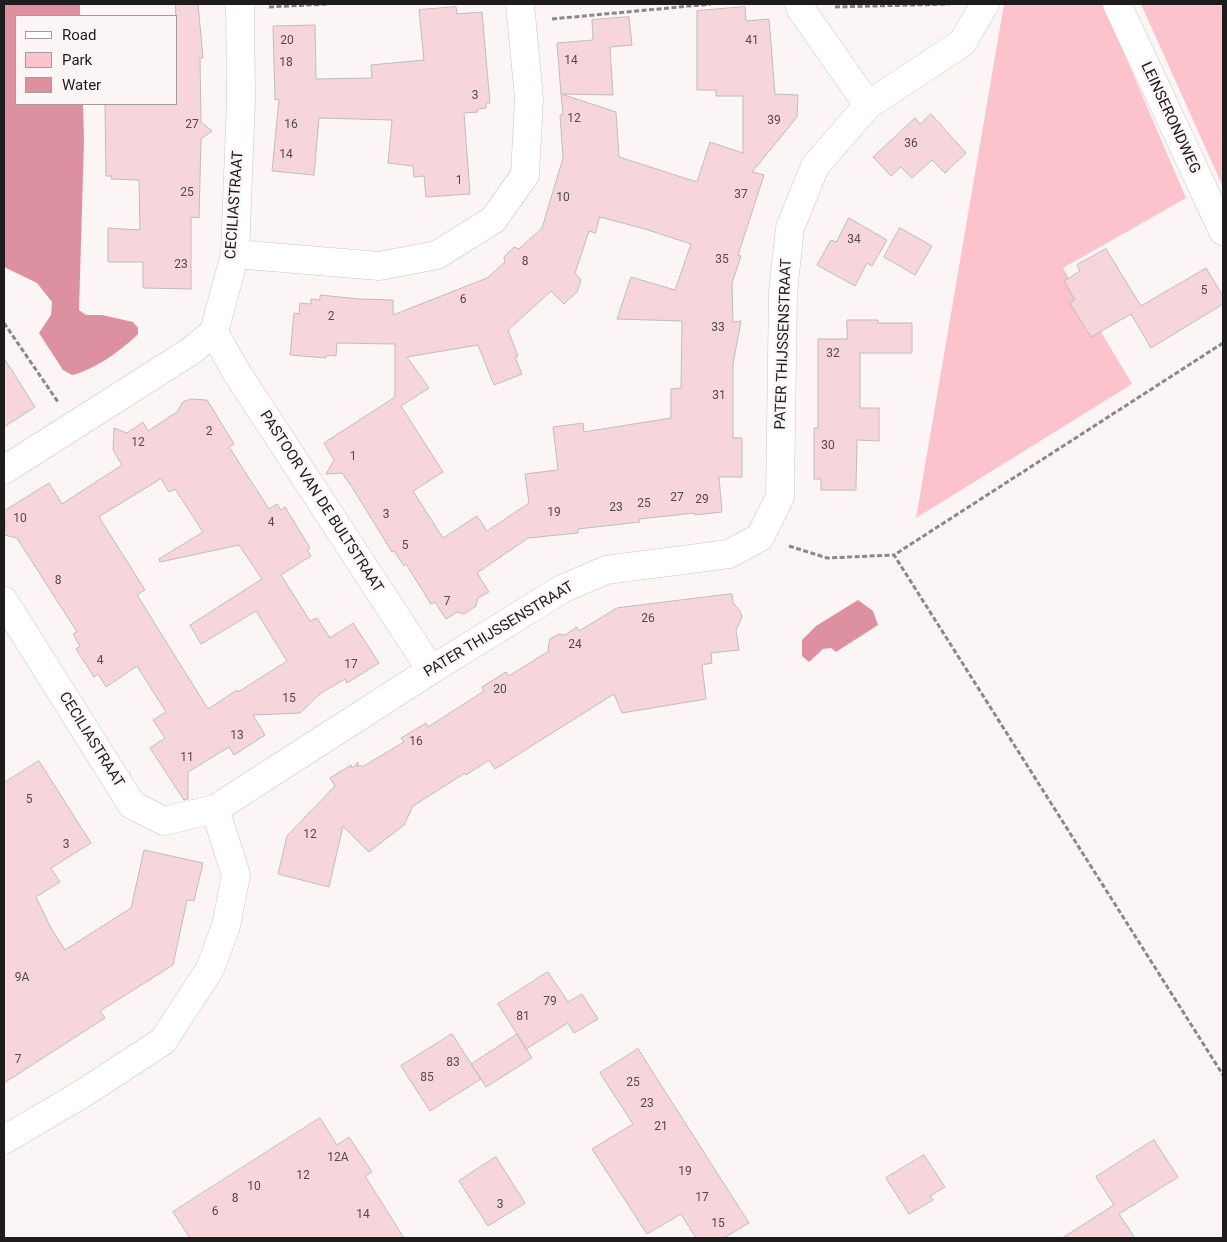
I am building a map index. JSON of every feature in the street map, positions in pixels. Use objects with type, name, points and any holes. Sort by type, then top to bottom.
[{"type":"street","points":[[800,6],[868,105],[962,43],[985,4]]},
{"type":"street","name":"LEINSERONDWEG","points":[[1118,4],[1223,231]]},
{"type":"street","name":"CECILIASTRAAT","points":[[214,332],[235,254],[241,99],[240,6]]},
{"type":"street","points":[[235,254],[379,266],[437,255],[493,220],[525,175],[529,98],[521,13]]},
{"type":"street","name":"PATER THIJSSENSTRAAT","points":[[215,809],[430,670],[562,589],[606,570],[728,554],[760,537],[780,497],[783,292],[790,228],[815,166],[868,105]]},
{"type":"street","points":[[4,470],[191,350],[214,332]]},
{"type":"street","name":"PASTOOR VAN DE BULTSTRAAT","points":[[214,332],[235,370],[430,670]]},
{"type":"street","name":"CECILIASTRAAT","points":[[4,600],[132,805],[164,821],[215,809]]},
{"type":"street","points":[[4,1140],[82,1094],[163,1041],[210,970],[226,926],[236,875],[215,809]]},
{"type":"path","points":[[240,6],[327,4]]},
{"type":"path","points":[[521,13],[711,4]]},
{"type":"path","points":[[800,6],[952,4]]},
{"type":"path","points":[[4,323],[74,425]]},
{"type":"path","points":[[760,537],[827,558],[894,555],[1223,343]]},
{"type":"path","points":[[894,555],[1223,1075]]},
{"type":"green space","points":[[1004,4],[1103,4],[1186,198],[1063,268],[1132,384],[916,518]]},
{"type":"green space","points":[[1141,4],[1223,4],[1223,187]]},
{"type":"water","points":[[4,4],[80,4],[80,15],[15,15],[15,105],[83,105],[84,140],[79,310],[86,315],[102,315],[133,322],[138,328],[138,334],[107,359],[89,369],[72,375],[63,370],[39,333],[51,315],[52,302],[37,283],[4,267]]},
{"type":"water","points":[[858,600],[873,611],[878,625],[836,652],[831,648],[823,649],[809,662],[802,656],[802,640],[816,626]]},
{"type":"building","points":[[176,4],[198,4],[203,58],[200,58],[201,122],[212,131],[201,139],[199,218],[191,217],[191,289],[143,288],[143,262],[108,262],[108,228],[140,230],[139,180],[111,179],[112,176],[106,176],[105,105],[178,105],[178,15],[176,15]]},
{"type":"building","points":[[456,7],[457,14],[482,12],[490,103],[486,103],[486,108],[477,109],[478,112],[464,113],[470,194],[426,197],[424,176],[414,177],[413,166],[388,163],[392,120],[319,118],[314,175],[272,171],[279,99],[275,100],[273,26],[315,25],[316,79],[372,78],[371,65],[424,60],[419,10]]},
{"type":"building","points":[[745,7],[746,21],[769,19],[775,94],[798,95],[797,117],[752,172],[764,175],[738,255],[741,256],[732,283],[733,322],[741,321],[733,364],[733,438],[742,438],[742,477],[719,477],[722,512],[639,519],[640,522],[578,529],[578,533],[528,538],[477,573],[489,592],[478,598],[476,606],[464,614],[457,612],[446,619],[435,602],[431,604],[406,564],[404,566],[394,551],[392,552],[342,473],[326,474],[334,460],[324,443],[395,397],[395,344],[337,343],[336,356],[326,355],[326,358],[290,355],[294,313],[299,314],[300,303],[311,304],[311,299],[320,300],[320,295],[393,300],[393,315],[487,278],[505,262],[504,257],[514,247],[519,249],[542,228],[563,158],[560,115],[563,115],[561,94],[616,112],[619,157],[697,182],[710,142],[743,153],[743,96],[716,96],[716,90],[697,90],[697,11]],"holes":[[[600,217],[691,244],[675,290],[631,277],[617,319],[682,321],[681,388],[671,389],[671,418],[584,432],[583,423],[553,427],[558,470],[525,474],[529,503],[487,531],[477,516],[443,538],[413,491],[443,472],[401,406],[429,388],[407,357],[478,345],[494,385],[522,374],[515,357],[518,356],[508,330],[551,291],[564,304],[577,292],[581,280],[575,273],[589,231],[595,233]]]},
{"type":"building","points":[[629,17],[632,45],[610,47],[613,95],[561,94],[557,43],[593,40],[592,20]]},
{"type":"building","points":[[931,114],[966,153],[945,173],[932,160],[912,178],[901,167],[891,176],[873,157],[915,118],[920,124]]},
{"type":"building","points":[[849,218],[887,240],[872,266],[867,263],[855,286],[817,265],[831,240],[836,242]]},
{"type":"building","points":[[900,228],[932,246],[915,275],[884,257]]},
{"type":"building","points":[[1106,249],[1141,306],[1206,268],[1223,296],[1223,304],[1151,348],[1131,314],[1091,337],[1070,303],[1075,300],[1064,281],[1080,271],[1077,265]]},
{"type":"building","points":[[847,320],[878,320],[878,323],[912,323],[912,353],[860,353],[860,408],[879,408],[879,441],[857,440],[856,490],[821,490],[821,479],[814,479],[814,428],[818,428],[818,339],[847,339]]},
{"type":"building","points":[[4,358],[35,407],[4,427]]},
{"type":"building","points":[[191,399],[207,400],[234,444],[229,447],[269,509],[277,504],[281,510],[285,507],[310,548],[307,550],[311,556],[281,575],[310,621],[317,618],[330,638],[353,623],[379,663],[347,683],[345,679],[321,693],[300,713],[253,715],[265,735],[234,755],[229,747],[188,772],[188,799],[184,800],[150,748],[165,738],[153,720],[166,712],[137,666],[106,687],[98,674],[94,677],[76,649],[80,646],[73,634],[77,632],[17,538],[4,535],[6,521],[4,511],[49,483],[62,504],[122,465],[113,450],[114,428],[127,433],[143,422],[148,431],[177,412],[183,402]],"holes":[[[161,479],[169,492],[175,489],[203,532],[159,559],[160,562],[239,545],[262,579],[190,625],[201,644],[256,611],[287,661],[208,709],[137,595],[145,590],[99,517]]]},
{"type":"building","points":[[732,594],[733,603],[740,611],[742,617],[736,630],[739,650],[711,653],[712,663],[702,665],[706,699],[622,713],[614,694],[495,769],[489,760],[413,806],[404,825],[369,852],[343,826],[329,887],[278,874],[287,836],[335,786],[330,778],[351,765],[352,768],[358,762],[357,767],[360,765],[362,767],[404,742],[401,738],[426,723],[428,727],[484,691],[482,687],[506,672],[509,676],[549,651],[550,639],[559,634],[565,635],[577,627],[579,631],[617,608]]},
{"type":"building","points":[[39,761],[91,843],[51,868],[60,882],[36,897],[51,928],[65,950],[131,908],[144,850],[203,863],[194,901],[187,900],[173,965],[100,1011],[105,1018],[4,1083],[4,783]]},
{"type":"building","points":[[548,972],[568,1002],[582,994],[598,1019],[574,1033],[568,1023],[526,1049],[532,1058],[486,1087],[471,1064],[517,1034],[498,1004]]},
{"type":"building","points":[[452,1034],[481,1079],[430,1111],[401,1066]]},
{"type":"building","points":[[638,1049],[749,1223],[724,1238],[696,1238],[681,1214],[647,1234],[592,1149],[633,1124],[600,1073]]},
{"type":"building","points":[[320,1118],[337,1145],[349,1137],[372,1172],[365,1176],[404,1238],[190,1238],[173,1212]]},
{"type":"building","points":[[1154,1140],[1178,1177],[1119,1214],[1135,1238],[1062,1238],[1114,1205],[1096,1177]]},
{"type":"building","points":[[924,1155],[945,1187],[930,1196],[933,1200],[909,1214],[886,1178]]},
{"type":"building","points":[[496,1157],[525,1203],[488,1226],[459,1181]]}]
